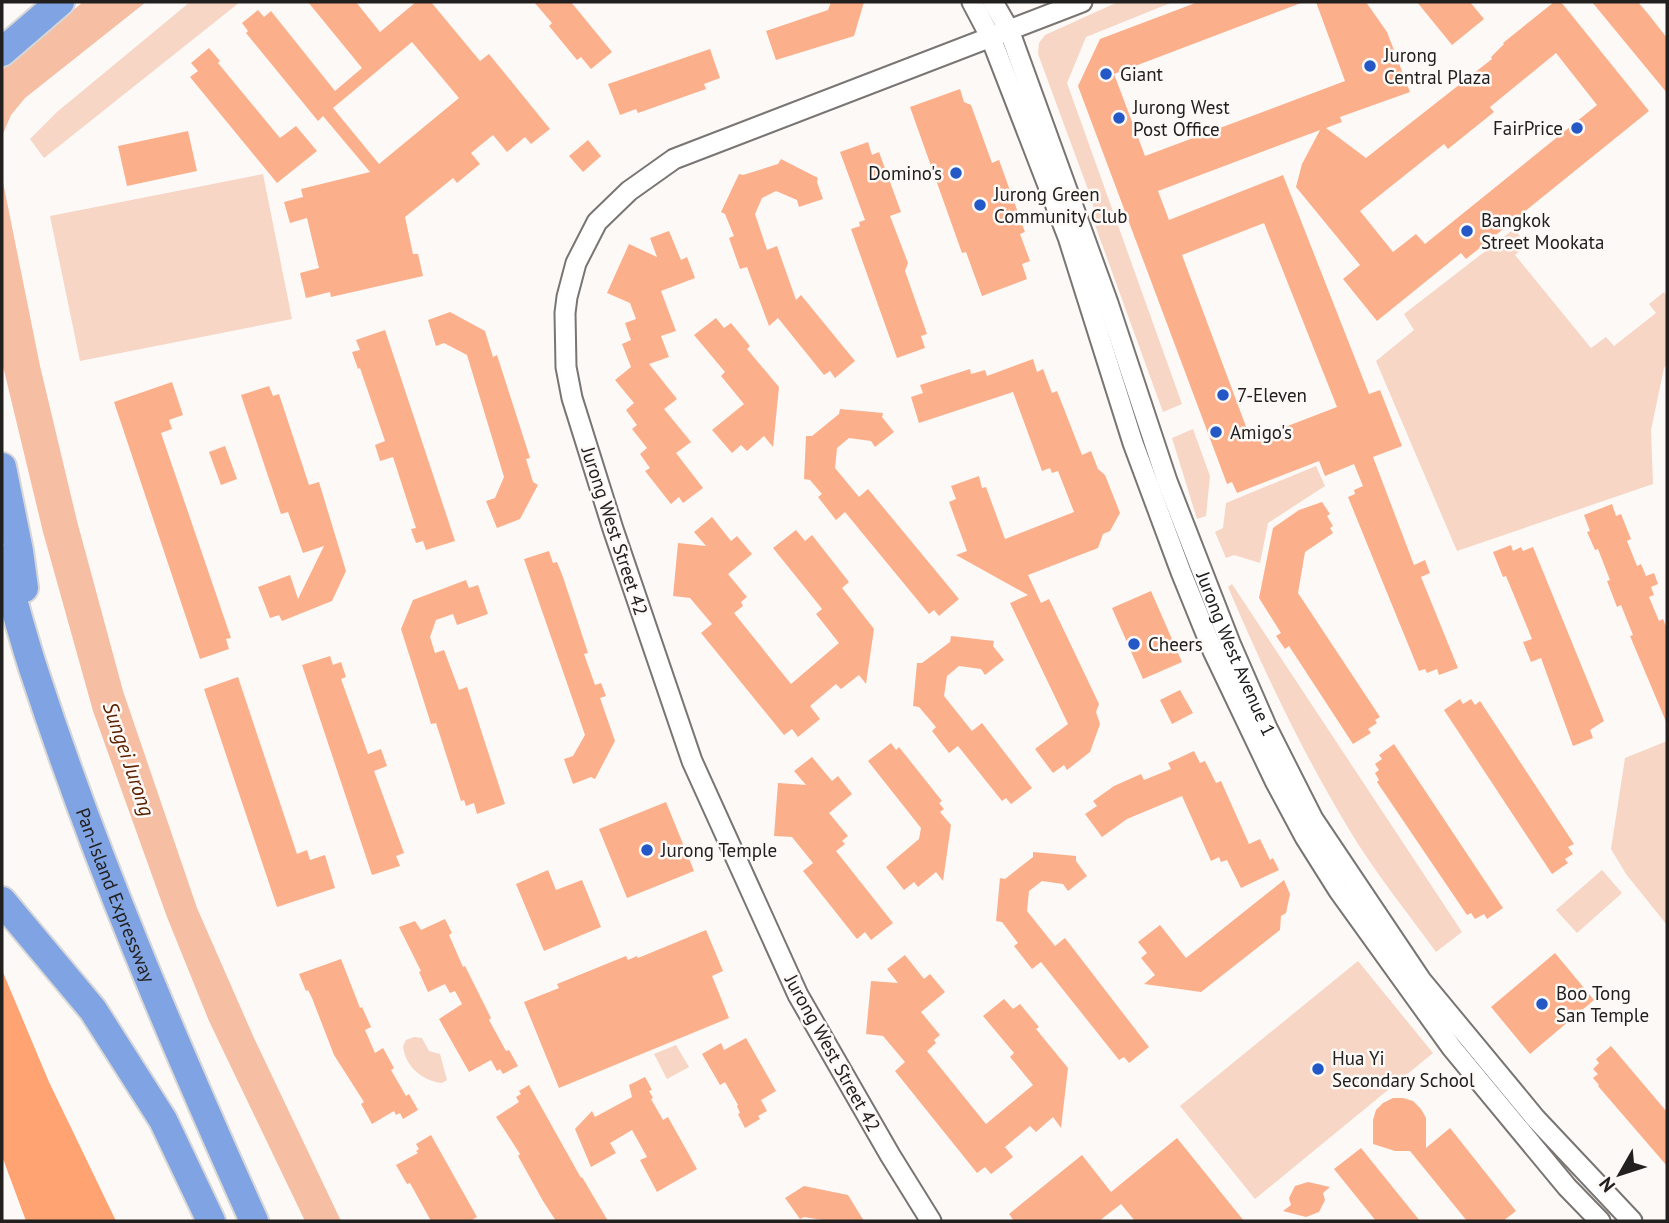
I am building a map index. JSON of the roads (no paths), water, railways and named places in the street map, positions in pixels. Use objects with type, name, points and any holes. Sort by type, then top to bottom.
[{"type":"highway","points":[[2,52],[60,2]]},
{"type":"highway","points":[[2,467],[19,551],[36,677]]},
{"type":"highway","name":"Pan-Island Expressway","points":[[2,560],[36,677],[102,860],[201,1102],[254,1221]]},
{"type":"highway","points":[[2,901],[93,1010],[163,1120],[212,1221]]},
{"type":"street","name":"Jurong West Avenue 1","points":[[972,2],[1000,34],[1108,303],[1167,481],[1230,643],[1267,728],[1313,819],[1421,980],[1536,1119],[1632,1221]]},
{"type":"street","name":"Jurong West Avenue 1","points":[[993,2],[1000,34],[1133,443],[1171,548],[1213,651],[1275,781],[1305,837],[1339,891],[1452,1048],[1567,1187],[1600,1221]]},
{"type":"street","name":"Jurong West Street 42","points":[[931,1221],[798,995],[692,761],[613,530],[572,398],[566,367],[566,297],[576,263],[597,222],[647,176],[684,154],[1082,2]]},
{"type":"water","points":[[83,2],[146,2],[25,98],[11,115],[2,136],[2,70]]},
{"type":"water","name":"Sungei Jurong","points":[[2,177],[40,366],[77,521],[123,691],[197,908],[254,1038],[341,1221],[305,1221],[209,1021],[167,917],[93,711],[43,532],[2,362]]},
{"type":"place","name":"Jurong Central Plaza","points":[[1370,66]]},
{"type":"place","name":"Giant","points":[[1106,74]]},
{"type":"place","name":"Jurong West Post Office","points":[[1119,118]]},
{"type":"place","name":"FairPrice","points":[[1577,128]]},
{"type":"place","name":"Domino's","points":[[956,173]]},
{"type":"place","name":"Jurong Green Community Club","points":[[980,205]]},
{"type":"place","name":"Bangkok Street Mookata","points":[[1467,231]]},
{"type":"place","name":"7-Eleven","points":[[1223,395]]},
{"type":"place","name":"Amigo's","points":[[1216,432]]},
{"type":"place","name":"Cheers","points":[[1134,644]]},
{"type":"place","name":"Jurong Temple","points":[[647,850]]},
{"type":"place","name":"Boo Tong San Temple","points":[[1542,1004]]},
{"type":"place","name":"Hua Yi Secondary School","points":[[1318,1069]]}]
